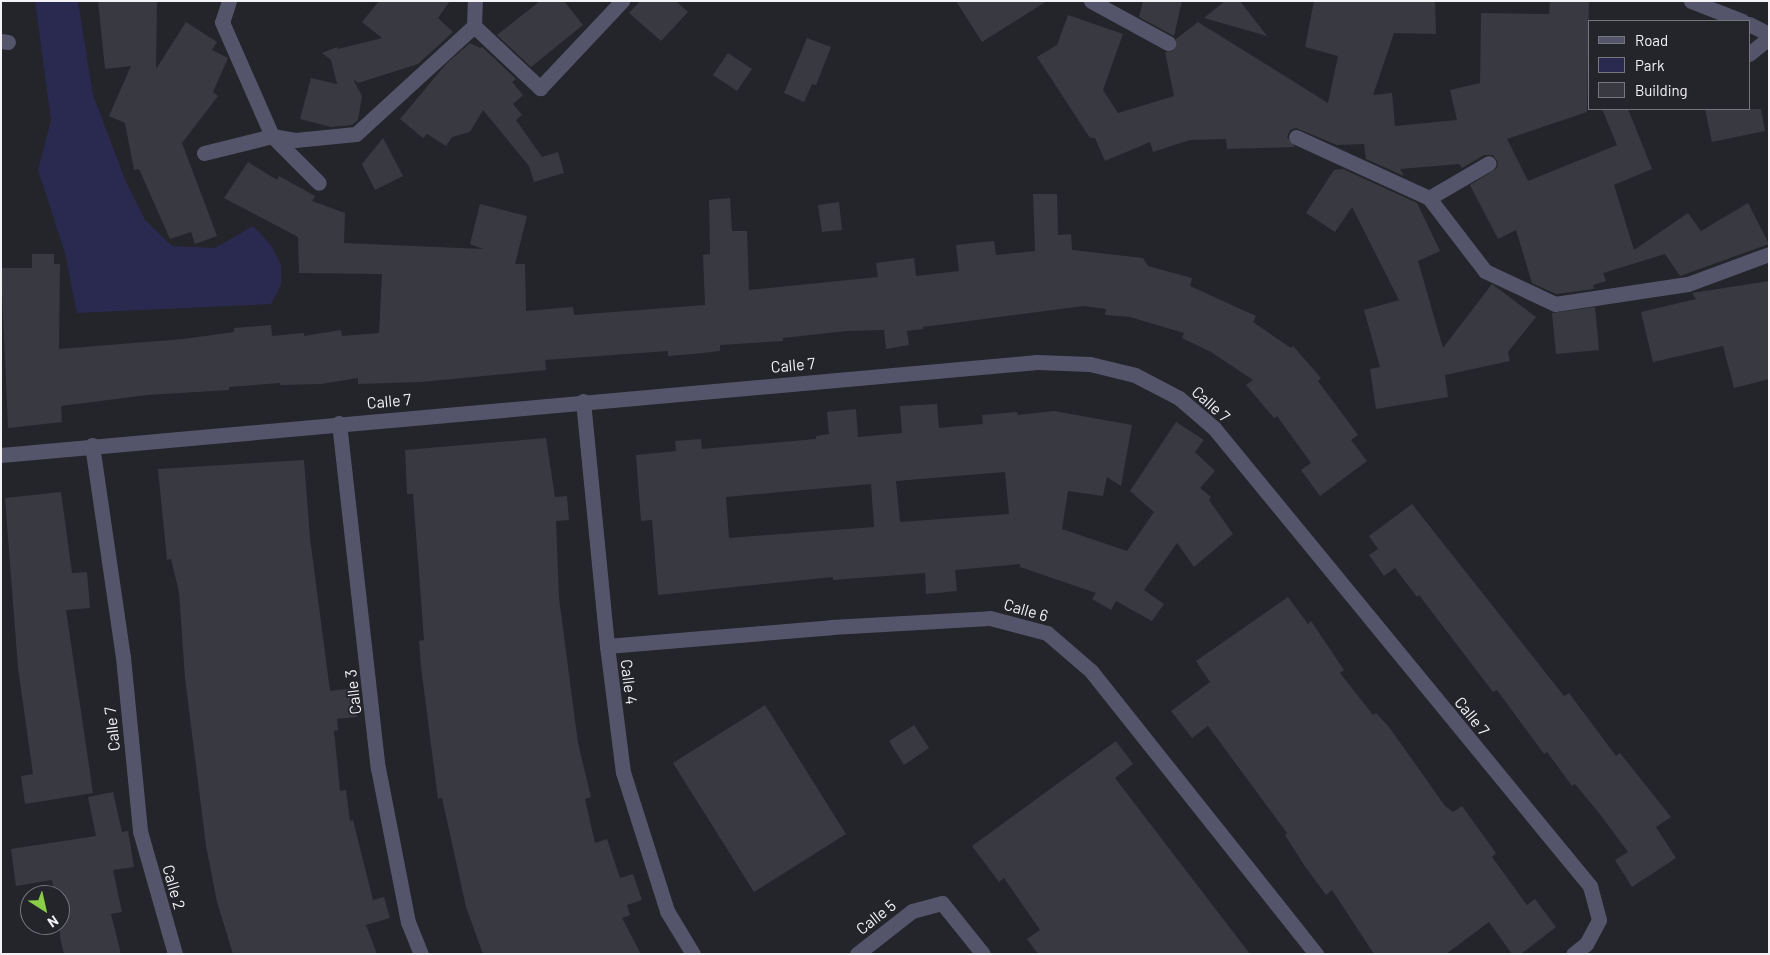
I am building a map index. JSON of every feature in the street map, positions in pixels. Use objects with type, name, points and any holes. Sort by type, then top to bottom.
[{"type":"street","points":[[229,1],[222,22],[272,136],[319,183]]},
{"type":"street","points":[[204,153],[272,136],[295,140],[356,134],[474,26],[475,1]]},
{"type":"street","points":[[474,26],[540,88],[622,1]]},
{"type":"street","points":[[1091,1],[1168,43]]},
{"type":"street","points":[[1691,1],[1739,20]]},
{"type":"street","points":[[1750,24],[1769,34]]},
{"type":"street","points":[[1750,53],[1769,38]]},
{"type":"street","points":[[1296,137],[1429,198],[1485,271],[1555,304],[1688,284],[1769,254]]},
{"type":"street","points":[[1429,198],[1489,163]]},
{"type":"street","name":"Calle 7","points":[[140,830],[123,657],[92,445],[1036,362],[1090,364],[1135,375],[1179,398],[1214,428],[1590,886],[1599,920],[1586,944],[1572,954]]},
{"type":"street","name":"Calle 4","points":[[583,401],[607,646],[623,772],[667,911],[693,954]]},
{"type":"street","name":"Calle 3","points":[[339,423],[378,768],[408,922],[420,954]]},
{"type":"street","points":[[1,455],[92,445]]},
{"type":"street","name":"Calle 6","points":[[607,646],[831,627],[990,618],[1047,633],[1092,670],[1316,954]]},
{"type":"street","name":"Calle 2","points":[[140,830],[174,954]]},
{"type":"street","name":"Calle 5","points":[[857,954],[912,911],[942,903],[983,954]]},
{"type":"green space","points":[[35,1],[78,1],[93,95],[126,182],[145,220],[172,246],[215,248],[253,226],[271,245],[281,265],[281,285],[271,304],[77,313],[65,253],[38,170],[51,120]]},
{"type":"building","points":[[98,1],[157,1],[156,69],[186,22],[217,42],[212,50],[228,58],[213,92],[218,96],[182,143],[217,236],[195,244],[191,232],[170,239],[139,169],[134,170],[125,123],[109,116],[131,66],[105,69]]},
{"type":"building","points":[[379,1],[450,1],[438,18],[453,32],[418,64],[358,83],[353,79],[362,96],[358,120],[352,125],[331,127],[300,119],[311,78],[337,84],[331,60],[322,53],[337,47],[338,49],[382,38],[362,22]]},
{"type":"building","points":[[540,1],[564,1],[583,25],[531,67],[497,35]]},
{"type":"building","points":[[640,1],[676,1],[688,12],[661,41],[629,13]]},
{"type":"building","points":[[956,1],[1047,1],[982,42]]},
{"type":"building","points":[[1143,1],[1182,1],[1174,36],[1139,17]]},
{"type":"building","points":[[1225,1],[1240,1],[1267,36],[1204,18]]},
{"type":"building","points":[[1314,1],[1435,1],[1436,34],[1394,33],[1373,95],[1392,93],[1395,126],[1457,120],[1450,90],[1480,83],[1481,13],[1549,14],[1550,1],[1589,1],[1587,112],[1507,139],[1528,181],[1617,145],[1602,110],[1628,110],[1652,169],[1614,185],[1634,250],[1688,213],[1701,231],[1748,203],[1769,244],[1680,276],[1665,254],[1603,273],[1606,281],[1593,285],[1594,289],[1556,294],[1532,283],[1516,230],[1498,239],[1470,185],[1497,168],[1498,162],[1493,155],[1484,155],[1462,168],[1459,164],[1400,169],[1404,176],[1366,159],[1364,144],[1337,145],[1296,128],[1290,130],[1287,137],[1295,147],[1227,149],[1226,139],[1190,140],[1153,152],[1150,142],[1105,161],[1095,138],[1090,138],[1037,57],[1057,45],[1068,15],[1123,34],[1103,90],[1118,113],[1174,96],[1165,52],[1173,51],[1176,39],[1198,22],[1328,103],[1338,56],[1305,47]]},
{"type":"building","points":[[807,38],[831,47],[816,85],[812,84],[804,102],[784,93]]},
{"type":"building","points":[[470,43],[480,48],[482,47],[516,79],[512,82],[523,95],[513,104],[522,115],[516,120],[542,157],[558,152],[564,173],[534,182],[529,166],[483,110],[470,132],[452,137],[446,146],[427,134],[423,138],[400,119],[446,64]]},
{"type":"building","points":[[728,53],[752,69],[737,91],[713,75]]},
{"type":"building","points":[[1761,109],[1765,131],[1712,142],[1705,110]]},
{"type":"building","points":[[383,138],[403,176],[375,190],[362,164]]},
{"type":"building","points":[[248,162],[277,180],[279,176],[315,196],[312,201],[345,213],[344,243],[483,249],[470,244],[480,204],[527,216],[515,264],[525,264],[526,311],[573,307],[574,315],[705,305],[703,255],[710,254],[709,200],[730,198],[732,231],[747,231],[749,290],[878,277],[876,263],[914,258],[916,276],[959,271],[956,245],[994,241],[996,255],[1035,251],[1033,194],[1057,194],[1058,235],[1071,234],[1072,250],[1143,258],[1148,266],[1192,278],[1190,286],[1256,316],[1253,322],[1291,348],[1293,346],[1321,378],[1318,381],[1358,435],[1351,440],[1367,461],[1320,496],[1301,470],[1311,463],[1277,416],[1274,418],[1246,385],[1253,380],[1211,352],[1182,338],[1184,333],[1130,317],[1105,315],[1106,309],[1084,306],[923,327],[923,329],[907,331],[909,345],[886,349],[884,330],[847,331],[783,338],[783,341],[720,345],[720,351],[693,354],[668,356],[668,351],[545,360],[546,370],[421,382],[358,384],[358,378],[321,384],[280,385],[280,383],[229,387],[229,390],[147,395],[61,406],[62,422],[8,428],[1,268],[32,268],[32,254],[54,254],[54,264],[60,264],[59,349],[183,339],[234,332],[234,328],[271,325],[272,336],[304,333],[304,336],[341,330],[342,336],[379,333],[382,274],[299,273],[298,237],[224,198]]},
{"type":"building","points":[[1343,169],[1417,203],[1440,251],[1418,261],[1443,348],[1492,284],[1536,317],[1508,352],[1510,361],[1445,375],[1448,397],[1376,409],[1370,369],[1380,367],[1364,310],[1399,300],[1352,207],[1335,232],[1306,213],[1334,170]]},
{"type":"building","points":[[839,202],[842,230],[822,232],[818,205]]},
{"type":"building","points":[[1769,281],[1769,379],[1734,388],[1723,346],[1653,362],[1641,312],[1696,299],[1692,293]]},
{"type":"building","points":[[1595,307],[1599,350],[1556,354],[1552,313]]},
{"type":"building","points":[[937,404],[939,428],[983,424],[982,415],[1017,412],[1018,415],[1054,411],[1132,425],[1121,486],[1107,477],[1103,496],[1068,491],[1062,529],[1127,551],[1154,512],[1130,491],[1176,422],[1204,440],[1195,452],[1215,471],[1200,488],[1211,497],[1209,500],[1233,534],[1194,567],[1177,543],[1144,590],[1164,604],[1152,621],[1116,601],[1111,610],[1092,599],[1096,593],[1020,567],[1020,564],[955,570],[957,591],[926,594],[925,573],[833,580],[833,577],[658,595],[652,520],[641,521],[636,455],[676,451],[675,441],[701,439],[702,449],[816,439],[816,436],[829,434],[827,412],[856,409],[858,437],[902,433],[900,406]],"holes":[[[1005,472],[1009,514],[900,522],[896,481]],[[871,484],[874,527],[729,538],[726,497]]]},
{"type":"building","points":[[546,438],[555,497],[567,496],[569,520],[556,521],[559,598],[578,743],[591,797],[585,799],[595,843],[607,839],[620,878],[633,874],[642,900],[627,905],[630,915],[622,918],[641,954],[483,954],[466,907],[442,798],[438,799],[421,667],[419,641],[424,640],[413,494],[407,494],[405,450]]},
{"type":"building","points":[[304,460],[310,538],[330,691],[354,688],[357,717],[337,719],[338,730],[334,731],[340,791],[346,790],[350,821],[353,820],[373,900],[384,897],[390,918],[366,925],[377,954],[233,954],[217,902],[206,846],[185,678],[179,592],[171,559],[167,560],[158,469]]},
{"type":"building","points":[[61,492],[72,573],[87,572],[90,608],[66,610],[93,793],[25,804],[21,776],[33,774],[18,668],[5,498]]},
{"type":"building","points":[[1412,504],[1564,696],[1569,693],[1616,756],[1620,753],[1671,817],[1656,827],[1676,858],[1632,887],[1615,860],[1628,852],[1599,813],[1575,784],[1572,786],[1547,752],[1544,754],[1497,690],[1493,692],[1419,595],[1417,597],[1395,568],[1384,576],[1369,555],[1378,549],[1369,536]]},
{"type":"building","points":[[1288,597],[1308,624],[1311,621],[1344,670],[1340,673],[1373,715],[1376,713],[1389,727],[1445,806],[1453,812],[1462,806],[1496,853],[1492,857],[1527,905],[1535,899],[1556,927],[1521,954],[1512,954],[1489,922],[1446,954],[1374,954],[1332,890],[1326,895],[1304,865],[1285,835],[1287,833],[1208,726],[1192,738],[1171,711],[1210,682],[1196,661]]},
{"type":"building","points":[[765,705],[846,834],[754,892],[673,763]]},
{"type":"building","points":[[914,725],[929,748],[904,765],[889,741]]},
{"type":"building","points":[[1116,741],[1133,764],[1115,778],[1250,954],[1038,954],[1027,939],[1040,930],[1004,878],[999,882],[972,846]]},
{"type":"building","points":[[113,792],[122,832],[128,831],[134,867],[113,870],[122,912],[111,914],[121,954],[64,954],[60,935],[70,935],[70,885],[53,885],[52,880],[16,886],[11,849],[96,836],[88,797]]}]
